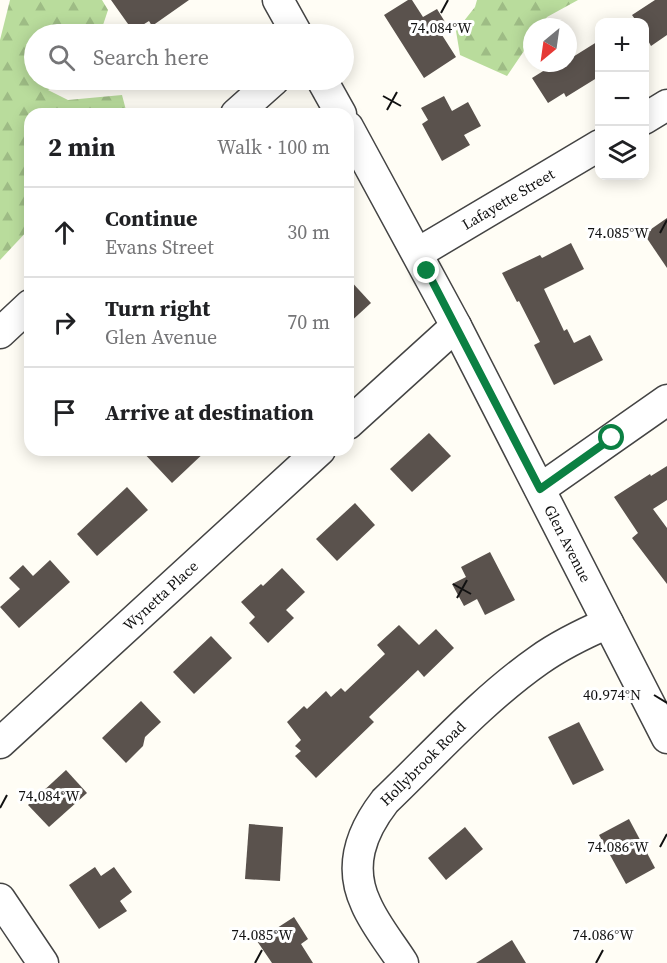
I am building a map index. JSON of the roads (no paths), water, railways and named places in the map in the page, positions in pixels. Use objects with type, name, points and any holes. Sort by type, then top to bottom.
[{"type":"street","points":[[278,0],[291,24]]},
{"type":"street","points":[[243,108],[263,90]]},
{"type":"street","points":[[328,90],[338,108]]},
{"type":"street","points":[[649,116],[667,105]]},
{"type":"street","name":"Glen Avenue","points":[[354,138],[418,253],[666,734]]},
{"type":"street","name":"Lafayette Street","points":[[418,253],[595,149]]},
{"type":"street","points":[[0,333],[24,311]]},
{"type":"street","points":[[354,419],[456,326]]},
{"type":"street","points":[[540,489],[667,400]]},
{"type":"street","name":"Wynetta Place","points":[[0,743],[313,456]]},
{"type":"street","name":"Hollybrook Road","points":[[403,963],[366,904],[359,880],[358,859],[362,839],[371,819],[386,801],[504,687],[541,658],[608,623]]},
{"type":"street","points":[[0,899],[43,963]]}]
